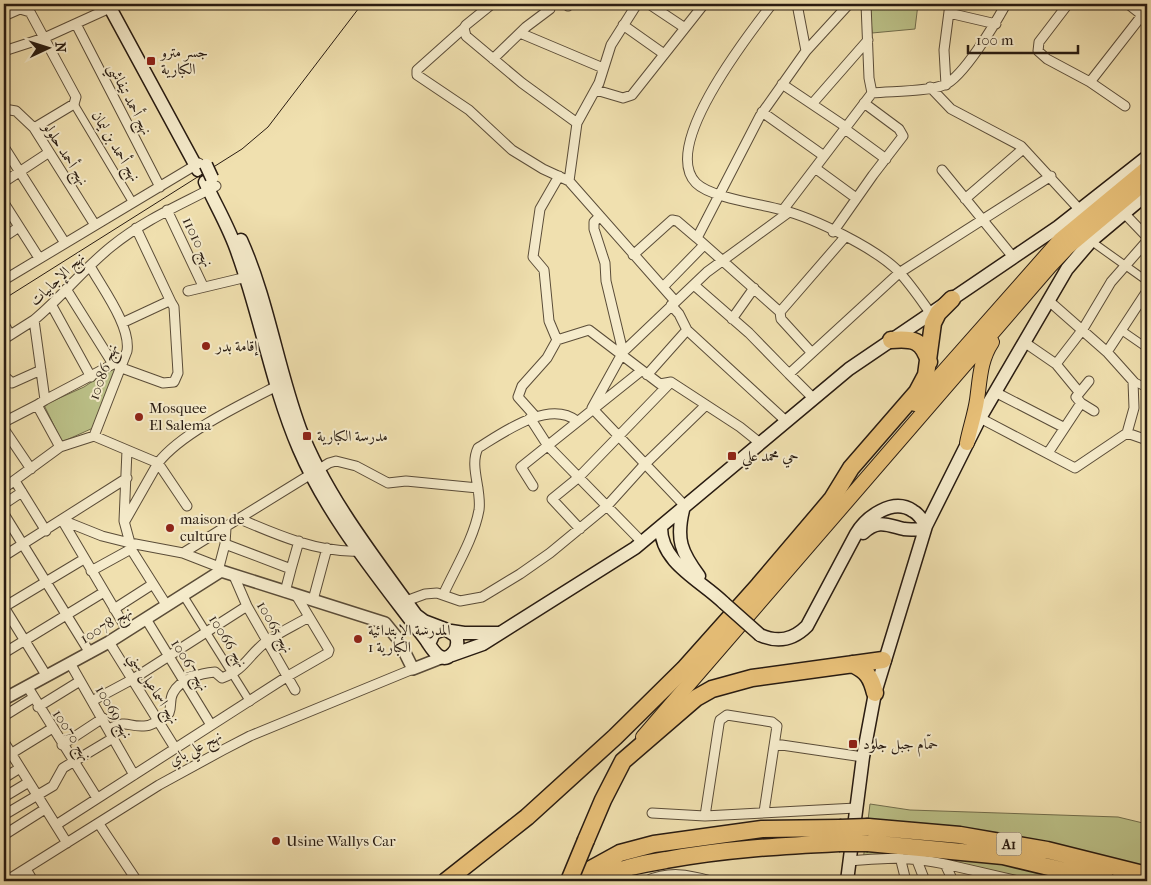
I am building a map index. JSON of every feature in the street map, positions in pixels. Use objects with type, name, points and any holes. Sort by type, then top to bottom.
[{"type":"highway","points":[[446,881],[527,817],[615,737],[684,669],[832,499],[851,468],[917,392],[926,375],[933,323],[938,313],[952,299]]},
{"type":"highway","points":[[891,340],[905,339],[921,344],[926,350],[929,362]]},
{"type":"highway","points":[[569,881],[603,800],[623,761],[675,714],[696,698],[712,689],[752,678],[883,660]]},
{"type":"highway","points":[[852,664],[867,673],[871,678],[875,693]]},
{"type":"highway","name":"A1","points":[[597,881],[624,868],[680,857],[840,835],[868,827],[945,834],[1047,850],[1147,875]]},
{"type":"highway","name":"A1","points":[[569,881],[620,853],[654,844],[762,829],[840,835],[868,843],[1003,856],[1106,881]]},
{"type":"main road","points":[[111,5],[210,184],[233,241],[250,276],[315,472],[416,615],[424,621],[464,634],[501,633]]},
{"type":"main road","points":[[250,276],[276,386],[291,430],[359,551],[391,597],[430,645],[434,654],[447,656],[484,644],[638,545],[662,527],[849,369],[1058,227],[1147,157]]},
{"type":"main road","points":[[832,499],[1060,240],[1147,168]]},
{"type":"main road","points":[[623,761],[1067,248],[1147,181]]},
{"type":"main road","points":[[847,881],[863,758],[875,693],[883,660],[926,528],[980,418],[1067,269],[1091,241],[1147,194]]},
{"type":"main road","points":[[967,443],[977,401],[980,371],[986,351],[1016,307]]},
{"type":"main road","points":[[684,508],[678,533],[691,565],[724,603],[760,635],[769,639],[784,640],[796,635],[807,626],[862,524],[886,509],[906,508],[914,511],[926,528]]},
{"type":"main road","points":[[852,543],[876,524],[884,523],[903,529],[926,528]]},
{"type":"main road","points":[[662,527],[681,544]]},
{"type":"main road","points":[[662,527],[662,544],[671,556],[683,569],[712,591]]},
{"type":"main road","points":[[903,529],[916,555]]},
{"type":"main road","points":[[638,545],[655,546],[671,556]]},
{"type":"main road","points":[[430,645],[434,633],[448,630]]},
{"type":"main road","points":[[447,656],[458,642],[448,630]]},
{"type":"street","points":[[492,4],[427,59],[417,70],[417,75],[469,110],[512,150],[570,181],[663,287],[688,330],[787,422]]},
{"type":"street","points":[[570,181],[577,123],[589,97],[596,90],[607,54],[637,4]]},
{"type":"street","points":[[649,4],[685,28]]},
{"type":"street","points":[[596,90],[628,98],[704,4]]},
{"type":"street","points":[[772,4],[727,64],[693,133],[688,161],[689,172],[694,182],[701,187],[720,194],[786,211],[873,251],[899,273],[931,314]]},
{"type":"street","points":[[797,4],[806,51]]},
{"type":"street","points":[[663,287],[701,241],[720,194],[762,112],[806,51],[849,4]]},
{"type":"street","points":[[866,4],[869,78],[872,93]]},
{"type":"street","points":[[946,85],[944,50],[950,4]]},
{"type":"street","points":[[592,408],[622,354],[673,303],[723,259],[786,211],[815,168],[872,93],[946,85],[958,75],[996,24],[1006,4]]},
{"type":"street","points":[[1068,4],[1039,42],[1038,51],[1047,59],[1090,82],[1125,106]]},
{"type":"street","points":[[1090,82],[1146,14],[1128,4]]},
{"type":"street","points":[[4,51],[44,38],[76,24],[111,5]]},
{"type":"street","points":[[493,59],[520,33],[550,9]]},
{"type":"street","points":[[4,16],[20,10],[30,12],[76,97],[74,104],[34,128]]},
{"type":"street","points":[[949,13],[996,24]]},
{"type":"street","name":"نهج أحمد تيفاشي","points":[[76,24],[160,187]]},
{"type":"street","points":[[623,25],[664,54]]},
{"type":"street","points":[[464,28],[464,32],[469,40],[530,89],[577,123]]},
{"type":"street","points":[[520,33],[603,68]]},
{"type":"street","points":[[812,104],[868,40]]},
{"type":"street","points":[[782,84],[886,159]]},
{"type":"street","points":[[930,87],[951,109],[1008,138],[1023,149],[1051,176],[1079,209]]},
{"type":"street","points":[[833,232],[856,198],[900,141],[903,134],[864,103]]},
{"type":"street","name":"نهج أحمد بن ليمان","points":[[74,104],[133,203]]},
{"type":"street","name":"نهج أحمد حلولو","points":[[4,108],[16,111],[34,128],[95,225]]},
{"type":"street","points":[[762,112],[824,156]]},
{"type":"street","points":[[4,147],[65,243]]},
{"type":"street","points":[[965,199],[1023,149]]},
{"type":"street","points":[[4,182],[48,153]]},
{"type":"street","points":[[4,280],[160,187],[201,165]]},
{"type":"street","points":[[815,168],[856,198]]},
{"type":"street","points":[[942,170],[1013,257]]},
{"type":"street","points":[[557,340],[549,321],[544,270],[533,257],[540,208],[559,176]]},
{"type":"street","points":[[789,374],[899,273],[1051,176]]},
{"type":"street","name":"نهج الإجابيات","points":[[60,447],[41,403],[41,370],[34,320],[52,306],[66,289],[90,266],[136,228],[210,184]]},
{"type":"street","points":[[4,206],[39,258]]},
{"type":"street","name":"نهج 11010","points":[[168,210],[204,286]]},
{"type":"street","points":[[1124,213],[1147,237]]},
{"type":"street","points":[[600,216],[594,222],[594,229],[605,263],[606,281],[622,354]]},
{"type":"street","points":[[633,255],[672,220],[677,221],[723,259],[780,312],[781,320],[812,353]]},
{"type":"street","points":[[4,237],[19,228]]},
{"type":"street","points":[[66,289],[119,363],[163,383],[174,382],[178,373],[174,307],[136,228]]},
{"type":"street","points":[[780,312],[845,237]]},
{"type":"street","points":[[1091,241],[1126,264],[1147,281]]},
{"type":"street","points":[[1056,364],[1083,329],[1112,282],[1147,241]]},
{"type":"street","name":"نهج 10086","points":[[90,266],[122,322],[129,341],[119,363],[94,436]]},
{"type":"street","points":[[188,291],[250,276]]},
{"type":"street","points":[[694,285],[732,319],[814,399]]},
{"type":"street","points":[[732,319],[754,288]]},
{"type":"street","points":[[1107,352],[1120,330],[1144,302],[1147,290]]},
{"type":"street","points":[[1049,301],[1083,329],[1133,381],[1147,388]]},
{"type":"street","points":[[122,322],[166,302],[171,302]]},
{"type":"street","points":[[52,306],[91,377]]},
{"type":"street","points":[[4,324],[7,337],[34,320]]},
{"type":"street","points":[[638,545],[607,506],[548,446],[520,400],[518,393],[531,373],[547,358],[557,340],[589,330],[660,384],[671,382],[760,443]]},
{"type":"street","points":[[533,486],[521,467],[592,408],[644,373],[688,330]]},
{"type":"street","points":[[1120,330],[1147,348]]},
{"type":"street","points":[[1024,342],[1056,364],[1079,392]]},
{"type":"street","points":[[6,419],[119,363]]},
{"type":"street","points":[[4,376],[12,383],[41,370]]},
{"type":"street","points":[[1089,381],[1076,397],[1081,403],[1094,411]]},
{"type":"street","points":[[980,418],[1077,468],[1127,433],[1134,408],[1133,381]]},
{"type":"street","points":[[580,529],[552,500],[579,477],[671,382]]},
{"type":"street","points":[[124,522],[165,453],[184,439],[276,386]]},
{"type":"street","points":[[995,392],[1063,427]]},
{"type":"street","points":[[1048,453],[1063,427],[1081,403]]},
{"type":"street","points":[[406,602],[425,594],[444,593],[451,599],[460,600],[482,597],[550,553],[607,506],[644,464],[706,405]]},
{"type":"street","points":[[592,408],[684,508]]},
{"type":"street","points":[[444,593],[475,524],[479,509],[475,459],[478,448],[532,418],[558,413],[577,421]]},
{"type":"street","points":[[4,429],[31,469]]},
{"type":"street","points":[[1127,433],[1147,440]]},
{"type":"street","points":[[4,488],[60,447],[94,436],[158,462],[187,506]]},
{"type":"street","points":[[127,450],[124,522],[131,546],[167,606]]},
{"type":"street","points":[[183,553],[240,520],[324,465],[336,462],[356,466],[388,483],[406,481],[478,488]]},
{"type":"street","points":[[4,556],[127,478]]},
{"type":"street","points":[[15,481],[46,530]]},
{"type":"street","points":[[4,504],[22,492]]},
{"type":"street","points":[[4,514],[90,653]]},
{"type":"street","points":[[62,520],[131,546],[183,553],[234,576],[385,623],[398,639],[415,668],[430,645]]},
{"type":"street","points":[[62,520],[127,630]]},
{"type":"street","points":[[240,520],[266,531],[327,548],[359,551]]},
{"type":"street","points":[[220,569],[226,528]]},
{"type":"street","points":[[56,825],[288,676],[329,652],[309,617],[290,594],[291,569],[299,540]]},
{"type":"street","points":[[225,544],[291,569]]},
{"type":"street","points":[[91,571],[131,546]]},
{"type":"street","points":[[313,600],[327,548]]},
{"type":"street","points":[[46,675],[4,607],[84,559]]},
{"type":"street","name":"نهج 10078","points":[[4,698],[109,642],[167,606],[220,569]]},
{"type":"street","name":"نهج 10065","points":[[234,576],[247,606],[295,690]]},
{"type":"street","points":[[114,609],[153,584]]},
{"type":"street","points":[[4,653],[104,592]]},
{"type":"street","name":"نهج 10066","points":[[183,595],[250,702]]},
{"type":"street","points":[[92,702],[133,679],[247,606]]},
{"type":"street","points":[[109,729],[124,722],[146,726],[157,721],[169,713],[172,695],[186,682],[204,672],[215,672],[222,678],[233,674],[247,663],[268,641],[309,617]]},
{"type":"street","name":"نهج 10067","points":[[146,619],[212,726]]},
{"type":"street","name":"نهج اسماعيل سني","points":[[109,642],[175,748]]},
{"type":"street","name":"نهج علي باي","points":[[6,881],[159,785],[250,736],[447,656]]},
{"type":"street","name":"نهج 10069","points":[[70,663],[134,775]]},
{"type":"street","points":[[38,707],[80,681]]},
{"type":"street","name":"نهج 10070","points":[[26,686],[51,729],[97,798]]},
{"type":"street","points":[[4,716],[33,698]]},
{"type":"street","points":[[705,816],[719,724],[723,717],[732,716],[774,723],[777,728],[764,812]]},
{"type":"street","points":[[62,745],[103,718]]},
{"type":"street","points":[[7,756],[51,729]]},
{"type":"street","points":[[4,815],[53,786],[63,768],[112,738]]},
{"type":"street","points":[[4,742],[7,756],[20,768],[67,843]]},
{"type":"street","points":[[775,744],[863,758]]},
{"type":"street","points":[[4,778],[20,768]]},
{"type":"street","points":[[4,797],[29,782]]},
{"type":"street","points":[[652,813],[705,816],[856,808]]},
{"type":"street","points":[[4,835],[45,809]]},
{"type":"street","points":[[99,824],[137,881]]},
{"type":"street","points":[[900,857],[906,881]]},
{"type":"street","points":[[849,861],[900,857],[916,858],[1018,881]]},
{"type":"street","points":[[916,858],[920,873],[926,881]]},
{"type":"street","points":[[945,864],[953,881]]},
{"type":"street","points":[[26,869],[33,881]]},
{"type":"street","points":[[981,872],[986,881]]},
{"type":"street","points":[[646,881],[662,875],[678,873],[711,881]]},
{"type":"green space","points":[[870,4],[918,4],[915,29],[872,33]]},
{"type":"green space","points":[[114,367],[116,369],[93,428],[62,442],[44,405],[84,387]]},
{"type":"green space","points":[[870,804],[910,810],[1118,817],[1147,824],[1147,881],[1037,881],[950,861],[863,861]]},
{"type":"tram line","points":[[4,299],[242,149],[268,127],[362,4]]},
{"type":"place","name":"جسر مترو الكبارية","points":[[151,61]]},
{"type":"place","name":"إقامة بدر","points":[[206,346]]},
{"type":"place","name":"Mosquee El Salema","points":[[139,417]]},
{"type":"place","name":"مدرسة الكبارية","points":[[307,436]]},
{"type":"place","name":"حي محمد علي","points":[[732,456]]},
{"type":"place","name":"maison de culture","points":[[170,528]]},
{"type":"place","name":"المدرسة الإبتدائية الكبارية 1","points":[[358,639]]},
{"type":"place","name":"حمّام جبل جلود","points":[[853,744]]},
{"type":"place","name":"Usine Wallys Car","points":[[276,841]]}]
